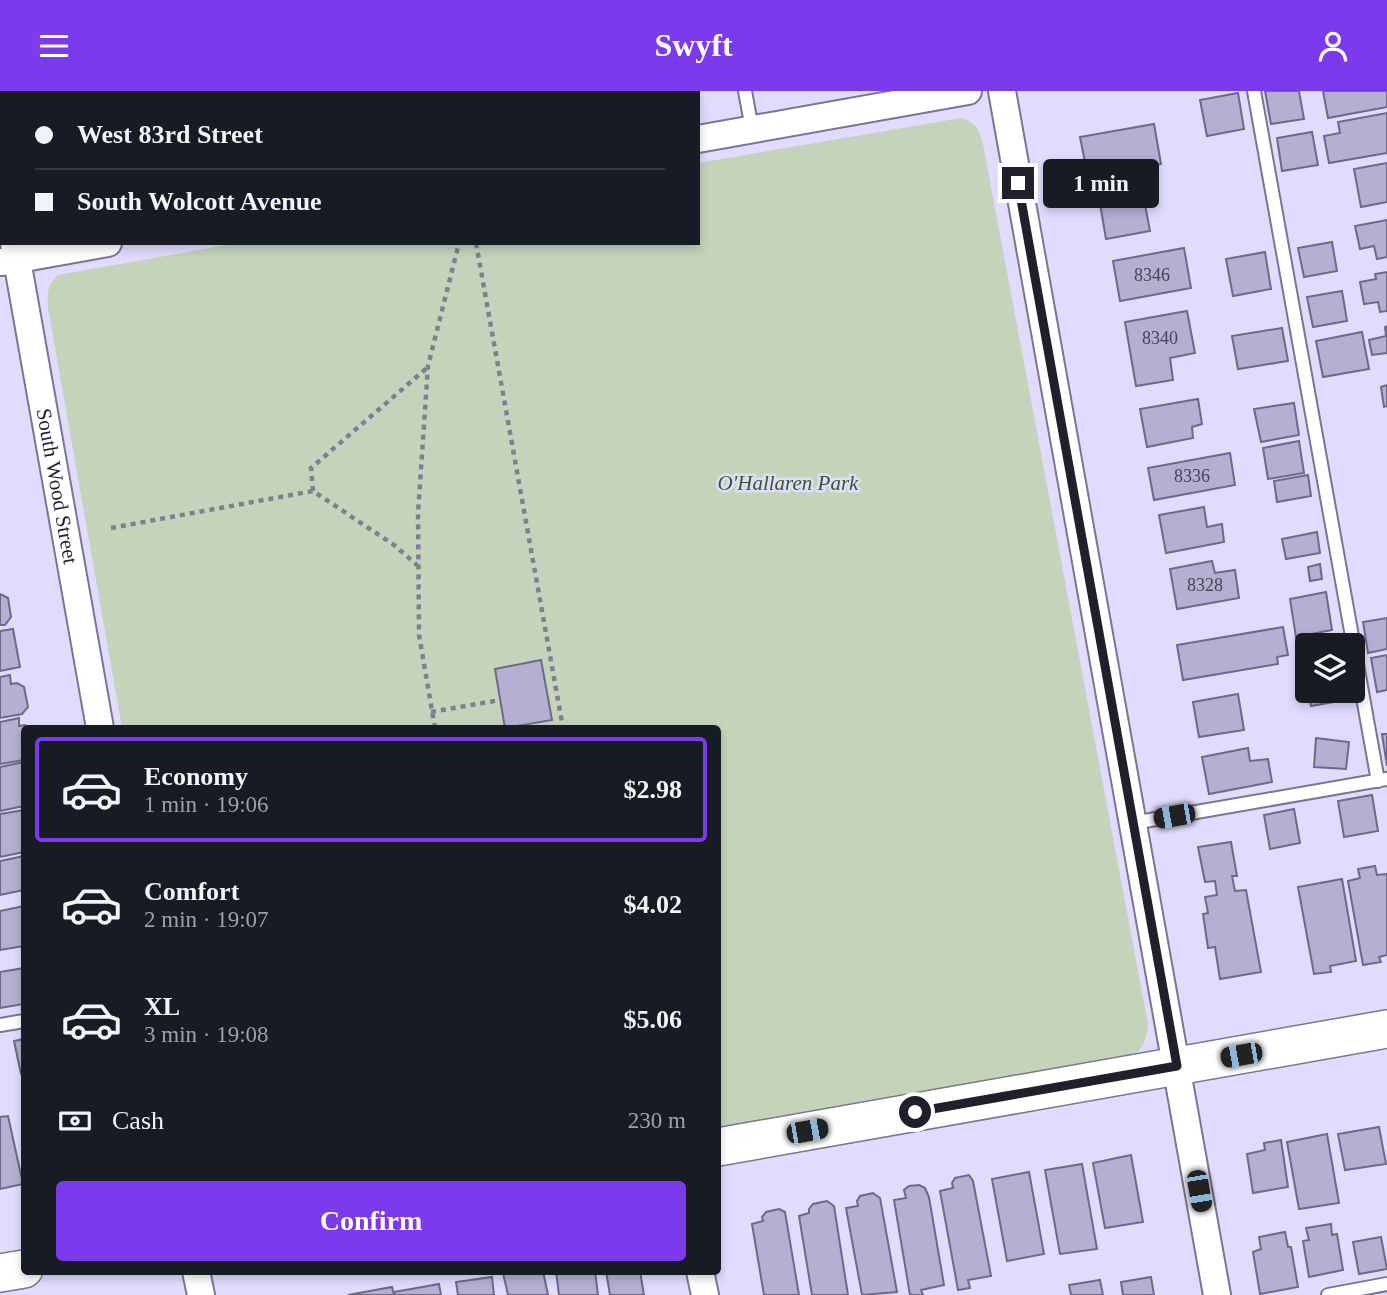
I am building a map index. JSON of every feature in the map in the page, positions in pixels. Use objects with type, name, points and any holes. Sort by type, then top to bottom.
[{"type":"street","points":[[700,139],[968,91]]},
{"type":"street","points":[[1002,91],[1217,1295]]},
{"type":"street","points":[[11,255],[92,245]]},
{"type":"street","name":"South Wood Street","points":[[11,255],[99,725]]},
{"type":"street","points":[[721,1146],[1387,1029]]},
{"type":"street","points":[[0,1273],[21,1270]]},
{"type":"street","points":[[197,1275],[201,1295]]},
{"type":"street","points":[[702,1275],[705,1295]]},
{"type":"lane","points":[[745,91],[752,129]]},
{"type":"lane","points":[[1133,823],[1382,780],[1254,91]]},
{"type":"lane","points":[[0,1025],[21,1022]]},
{"type":"lane","points":[[1328,1295],[1387,1285]]},
{"type":"path","points":[[434,725],[419,635],[417,565],[420,464],[428,366],[458,245]]},
{"type":"path","points":[[476,245],[563,725]]},
{"type":"path","points":[[313,491],[311,468],[428,366]]},
{"type":"path","points":[[111,528],[313,491],[394,545],[417,565]]},
{"type":"path","points":[[431,712],[500,700]]},
{"type":"green space","name":"O'Hallaren Park","points":[[961,118],[976,127],[980,135],[1148,1024],[1142,1046],[1133,1056],[721,1129],[721,725],[121,725],[48,308],[48,290],[58,275],[227,245],[700,245],[700,163]]},
{"type":"building","points":[[1265,91],[1299,91],[1304,119],[1271,124]]},
{"type":"building","points":[[1323,91],[1387,91],[1387,107],[1328,118]]},
{"type":"building","points":[[1238,93],[1244,129],[1207,136],[1200,100]]},
{"type":"building","points":[[1387,113],[1387,153],[1329,163],[1324,136],[1340,133],[1338,122]]},
{"type":"building","points":[[1154,124],[1161,164],[1088,177],[1080,137]]},
{"type":"building","points":[[1312,132],[1318,165],[1282,171],[1277,138]]},
{"type":"building","points":[[1387,163],[1387,202],[1361,207],[1354,169]]},
{"type":"building","points":[[1140,178],[1150,231],[1106,239],[1097,186]]},
{"type":"building","points":[[1387,220],[1387,257],[1377,259],[1374,246],[1360,249],[1355,226]]},
{"type":"building","points":[[1332,242],[1337,271],[1304,277],[1298,248]]},
{"type":"building","points":[[1184,248],[1191,288],[1120,301],[1113,261]]},
{"type":"building","points":[[1265,252],[1271,289],[1233,296],[1226,259]]},
{"type":"building","points":[[1387,272],[1387,311],[1380,312],[1378,302],[1364,304],[1360,282],[1376,279],[1375,274]]},
{"type":"building","points":[[1342,291],[1347,321],[1313,327],[1307,297]]},
{"type":"building","points":[[1187,311],[1195,353],[1170,358],[1173,380],[1136,386],[1125,322]]},
{"type":"building","points":[[1387,326],[1387,353],[1372,355],[1369,340],[1386,336]]},
{"type":"building","points":[[1282,328],[1288,361],[1238,369],[1232,336]]},
{"type":"building","points":[[1362,332],[1369,369],[1323,377],[1316,341]]},
{"type":"building","points":[[1387,385],[1387,406],[1384,407],[1381,387]]},
{"type":"building","points":[[1198,399],[1202,424],[1192,427],[1193,438],[1147,447],[1140,409]]},
{"type":"building","points":[[1294,403],[1299,435],[1261,442],[1254,409]]},
{"type":"building","points":[[1299,441],[1304,473],[1268,479],[1263,448]]},
{"type":"building","points":[[1230,453],[1235,485],[1154,500],[1148,468]]},
{"type":"building","points":[[1308,475],[1311,496],[1277,502],[1274,481]]},
{"type":"building","points":[[1204,507],[1207,527],[1222,524],[1224,542],[1166,553],[1159,515]]},
{"type":"building","points":[[1317,532],[1320,553],[1286,559],[1282,539]]},
{"type":"building","points":[[1212,561],[1215,573],[1235,570],[1239,598],[1177,609],[1170,569]]},
{"type":"building","points":[[1320,564],[1322,579],[1310,581],[1308,567]]},
{"type":"building","points":[[1326,592],[1332,630],[1295,633],[1290,599]]},
{"type":"building","points":[[0,594],[8,598],[11,617],[5,625],[0,625]]},
{"type":"building","points":[[1387,618],[1387,649],[1368,653],[1363,622]]},
{"type":"building","points":[[1283,627],[1288,655],[1277,657],[1278,664],[1183,680],[1177,645]]},
{"type":"building","points":[[13,629],[20,667],[0,671],[0,631]]},
{"type":"building","points":[[1387,655],[1387,690],[1377,692],[1371,658]]},
{"type":"building","points":[[541,660],[552,720],[504,725],[495,669]]},
{"type":"building","points":[[10,675],[11,684],[17,683],[24,687],[28,707],[22,714],[0,718],[0,677]]},
{"type":"building","points":[[1238,694],[1244,730],[1199,737],[1193,702]]},
{"type":"building","points":[[19,718],[21,760],[0,764],[0,722]]},
{"type":"building","points":[[1382,734],[1387,734],[1387,766]]},
{"type":"building","points":[[1316,738],[1349,742],[1346,769],[1314,767]]},
{"type":"building","points":[[1248,748],[1250,761],[1268,759],[1272,782],[1209,794],[1202,757]]},
{"type":"building","points":[[21,763],[21,807],[0,811],[0,767]]},
{"type":"building","points":[[1372,795],[1378,831],[1344,837],[1338,801]]},
{"type":"building","points":[[1294,809],[1300,843],[1270,849],[1264,815]]},
{"type":"building","points":[[21,810],[21,853],[0,857],[0,814]]},
{"type":"building","points":[[1231,842],[1237,876],[1232,876],[1235,891],[1246,890],[1261,972],[1220,979],[1215,947],[1208,948],[1203,914],[1208,913],[1205,897],[1217,895],[1215,881],[1205,882],[1198,847]]},
{"type":"building","points":[[21,857],[21,891],[0,895],[0,861]]},
{"type":"building","points":[[1375,866],[1377,875],[1387,874],[1387,955],[1379,957],[1381,962],[1363,965],[1348,881],[1360,878],[1358,869]]},
{"type":"building","points":[[1342,879],[1356,961],[1330,966],[1331,972],[1314,974],[1298,887]]},
{"type":"building","points":[[21,907],[21,946],[0,950],[0,911]]},
{"type":"building","points":[[21,968],[21,1004],[0,1008],[0,972]]},
{"type":"building","points":[[21,1040],[21,1074],[14,1041]]},
{"type":"building","points":[[8,1116],[21,1184],[0,1189],[0,1117]]},
{"type":"building","points":[[1379,1127],[1386,1164],[1345,1170],[1338,1134]]},
{"type":"building","points":[[1327,1134],[1339,1203],[1299,1209],[1287,1142]]},
{"type":"building","points":[[1281,1140],[1288,1187],[1253,1193],[1247,1154],[1265,1150],[1264,1143]]},
{"type":"building","points":[[1131,1155],[1143,1222],[1105,1228],[1093,1163]]},
{"type":"building","points":[[1082,1164],[1097,1249],[1060,1254],[1045,1170]]},
{"type":"building","points":[[1029,1172],[1044,1254],[1007,1261],[992,1179]]},
{"type":"building","points":[[969,1175],[973,1181],[991,1276],[968,1280],[970,1288],[958,1290],[940,1191],[953,1188],[955,1178]]},
{"type":"building","points":[[919,1185],[925,1188],[929,1197],[944,1285],[921,1290],[923,1295],[910,1295],[894,1200],[906,1198],[904,1190],[909,1186]]},
{"type":"building","points":[[873,1193],[880,1198],[897,1292],[862,1295],[846,1208],[858,1206],[860,1196]]},
{"type":"building","points":[[827,1201],[834,1206],[848,1295],[812,1295],[799,1216],[809,1213],[813,1204]]},
{"type":"building","points":[[779,1209],[785,1212],[799,1295],[764,1295],[752,1224],[763,1221],[762,1217],[766,1212]]},
{"type":"building","points":[[1331,1224],[1332,1235],[1337,1234],[1343,1270],[1309,1277],[1303,1241],[1309,1240],[1306,1228]]},
{"type":"building","points":[[1285,1232],[1288,1247],[1291,1247],[1298,1287],[1260,1294],[1253,1252],[1261,1249],[1259,1237]]},
{"type":"building","points":[[1381,1237],[1387,1269],[1359,1274],[1353,1242]]},
{"type":"building","points":[[503,1275],[544,1275],[548,1295],[508,1295]]},
{"type":"building","points":[[556,1275],[596,1275],[598,1295],[559,1295]]},
{"type":"building","points":[[607,1275],[641,1275],[644,1295],[610,1295]]},
{"type":"building","points":[[492,1277],[494,1295],[458,1295],[456,1282]]},
{"type":"building","points":[[1151,1277],[1154,1295],[1123,1295],[1121,1282]]},
{"type":"building","points":[[1100,1280],[1103,1295],[1071,1295],[1069,1285]]},
{"type":"building","points":[[439,1284],[441,1295],[395,1295],[394,1292]]},
{"type":"building","points":[[392,1287],[394,1295],[348,1295]]},
{"type":"route","points":[[915,1112],[1177,1066],[1018,183]]}]
